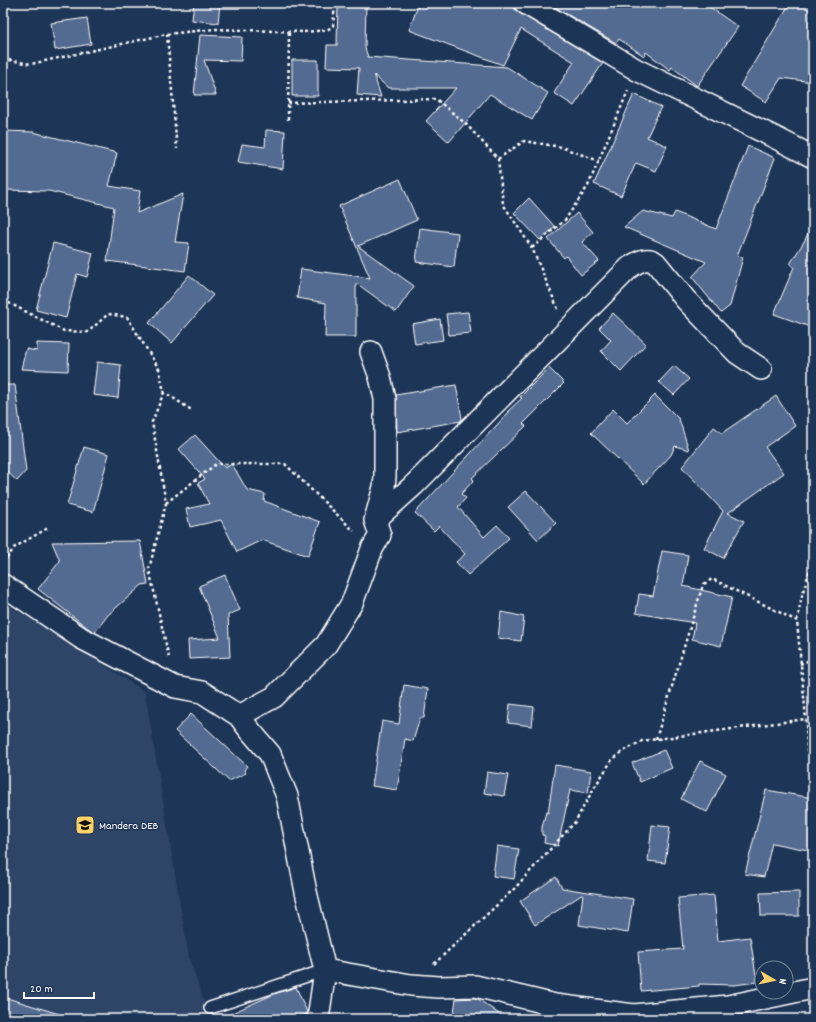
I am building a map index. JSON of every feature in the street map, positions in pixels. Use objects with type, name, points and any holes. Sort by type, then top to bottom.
[{"type":"street","points":[[524,3],[637,70],[776,138],[813,158]]},
{"type":"street","points":[[375,520],[414,486],[630,267],[641,260],[653,261],[656,263],[686,300],[737,353],[761,369]]},
{"type":"street","points":[[240,716],[274,698],[326,645],[352,603],[372,549],[380,535],[375,520],[384,487],[385,476],[385,399],[380,377],[371,352]]},
{"type":"street","points":[[3,585],[81,638],[175,687],[202,692],[240,716],[270,754],[287,796],[306,892],[325,970],[318,1019]]},
{"type":"street","points":[[325,970],[411,985],[440,987],[475,986],[555,1005],[634,1015],[728,1006],[813,988]]},
{"type":"lane","points":[[210,1008],[325,970]]},
{"type":"path","points":[[288,120],[289,32],[327,30],[333,26],[335,3]]},
{"type":"path","points":[[3,58],[31,64],[168,34],[215,29],[305,32]]},
{"type":"path","points":[[168,34],[177,149]]},
{"type":"path","points":[[532,248],[565,220],[588,186],[637,70]]},
{"type":"path","points":[[288,104],[436,99],[466,124],[498,158],[502,204],[532,248],[567,330]]},
{"type":"path","points":[[498,158],[524,141],[561,147],[599,162]]},
{"type":"path","points":[[3,300],[64,331],[88,332],[108,314],[127,317],[159,369],[164,392],[152,422],[166,504],[149,568],[175,687]]},
{"type":"path","points":[[164,392],[193,411]]},
{"type":"path","points":[[166,504],[216,464],[285,464],[372,549]]},
{"type":"path","points":[[3,564],[15,546],[48,528]]},
{"type":"path","points":[[813,560],[802,595],[797,621],[806,719],[807,751],[813,759]]},
{"type":"path","points":[[656,739],[704,584],[712,579],[797,621]]},
{"type":"path","points":[[800,664],[813,659]]},
{"type":"path","points":[[411,985],[514,889],[576,822],[594,788],[612,760],[622,752],[642,741],[806,719]]},
{"type":"shaded area","name":"Mandera DEB","points":[[3,602],[81,650],[145,692],[189,958],[210,1019],[3,1019]]},
{"type":"building","points":[[194,3],[220,3],[218,23],[192,20]]},
{"type":"building","points":[[338,3],[366,3],[365,48],[368,57],[507,67],[548,93],[532,120],[490,94],[449,142],[426,121],[456,88],[388,88],[374,75],[381,97],[357,95],[359,68],[326,67],[327,45],[337,45]]},
{"type":"building","points":[[419,3],[513,3],[515,9],[519,13],[603,63],[574,106],[554,93],[574,62],[521,29],[503,65],[409,30]]},
{"type":"building","points":[[548,3],[704,3],[738,27],[697,86],[672,67],[670,70],[646,52],[644,56],[619,39],[616,43]]},
{"type":"building","points":[[790,3],[813,3],[813,82],[781,78],[766,102],[740,86]]},
{"type":"building","points":[[87,18],[91,44],[55,50],[51,23]]},
{"type":"building","points":[[200,35],[242,37],[241,61],[204,60],[216,95],[194,95]]},
{"type":"building","points":[[292,60],[318,60],[318,96],[292,96]]},
{"type":"building","points":[[634,94],[661,107],[647,137],[667,146],[656,171],[636,163],[621,196],[594,184]]},
{"type":"building","points":[[266,130],[285,131],[283,169],[238,162],[242,144],[265,147]]},
{"type":"building","points":[[3,131],[33,132],[117,153],[109,186],[140,191],[137,213],[183,194],[175,242],[189,243],[185,271],[107,261],[114,207],[49,191],[3,190]]},
{"type":"building","points":[[748,146],[775,158],[737,256],[743,257],[730,306],[721,313],[692,277],[706,262],[624,227],[643,211],[672,218],[675,212],[716,229]]},
{"type":"building","points":[[400,179],[417,220],[358,246],[414,286],[396,312],[356,283],[356,337],[325,337],[326,303],[297,298],[301,269],[370,278],[339,206]]},
{"type":"building","points":[[529,198],[555,227],[540,240],[514,213]]},
{"type":"building","points":[[577,213],[593,232],[582,242],[599,261],[581,275],[566,256],[564,258],[548,239]]},
{"type":"building","points":[[813,222],[813,328],[774,314],[794,267],[790,264],[805,240]]},
{"type":"building","points":[[420,228],[458,233],[454,267],[416,262]]},
{"type":"building","points":[[53,243],[93,253],[87,277],[77,274],[66,318],[36,310]]},
{"type":"building","points":[[189,275],[213,295],[172,343],[149,323]]},
{"type":"building","points":[[468,312],[471,333],[449,335],[446,314]]},
{"type":"building","points":[[613,313],[646,344],[621,371],[601,351],[611,340],[599,328]]},
{"type":"building","points":[[440,319],[443,340],[415,344],[412,324]]},
{"type":"building","points":[[37,343],[69,344],[68,371],[21,369],[26,349],[37,351]]},
{"type":"building","points":[[97,362],[121,365],[118,398],[93,395]]},
{"type":"building","points":[[674,366],[689,379],[674,395],[659,382]]},
{"type":"building","points":[[549,368],[564,383],[523,424],[526,426],[472,478],[474,480],[461,494],[466,498],[458,507],[484,537],[497,525],[509,538],[468,575],[456,562],[465,554],[439,526],[434,531],[415,513],[509,412],[507,412],[522,398],[520,397]]},
{"type":"building","points":[[3,385],[15,385],[26,471],[17,481],[3,468]]},
{"type":"building","points":[[456,385],[462,419],[461,421],[397,432],[396,395]]},
{"type":"building","points":[[655,395],[679,419],[689,450],[675,446],[671,455],[644,484],[591,433],[613,409],[627,423]]},
{"type":"building","points":[[776,396],[795,426],[765,447],[784,473],[728,513],[744,521],[723,558],[704,548],[723,511],[682,467],[714,427],[722,433]]},
{"type":"building","points":[[195,435],[225,468],[232,464],[247,490],[265,494],[264,501],[320,522],[308,556],[262,540],[237,552],[221,520],[190,527],[186,509],[209,504],[198,483],[205,479],[179,449]]},
{"type":"building","points":[[84,447],[109,454],[93,512],[67,505]]},
{"type":"building","points":[[526,491],[556,523],[538,540],[508,507]]},
{"type":"building","points":[[140,541],[148,584],[142,585],[108,615],[95,632],[89,629],[38,589],[60,561],[52,542]]},
{"type":"building","points":[[662,551],[688,555],[683,586],[732,597],[721,646],[692,639],[695,623],[636,613],[639,594],[653,596]]},
{"type":"building","points":[[225,575],[240,610],[228,615],[230,657],[189,659],[188,640],[220,638],[199,586]]},
{"type":"building","points":[[501,612],[524,617],[521,641],[498,638]]},
{"type":"building","points":[[404,685],[428,689],[424,718],[420,718],[413,741],[405,739],[397,790],[372,786],[382,721],[399,724]]},
{"type":"building","points":[[510,704],[534,707],[532,726],[508,723]]},
{"type":"building","points":[[191,714],[247,766],[244,770],[246,773],[229,781],[175,731]]},
{"type":"building","points":[[664,750],[672,768],[640,782],[632,763]]},
{"type":"building","points":[[700,761],[726,774],[707,812],[681,799]]},
{"type":"building","points":[[555,765],[591,771],[588,793],[570,790],[558,846],[544,843],[545,836],[542,835],[542,827],[546,812],[548,813]]},
{"type":"building","points":[[487,772],[508,775],[504,796],[484,793]]},
{"type":"building","points":[[766,790],[813,798],[813,851],[772,843],[764,877],[745,874]]},
{"type":"building","points":[[652,825],[670,827],[665,863],[648,861]]},
{"type":"building","points":[[497,846],[519,849],[514,879],[493,876]]},
{"type":"building","points":[[556,877],[562,888],[633,899],[628,933],[579,925],[583,894],[535,925],[520,901]]},
{"type":"building","points":[[799,892],[799,916],[761,916],[760,893]]},
{"type":"building","points":[[714,895],[718,941],[750,937],[754,963],[754,982],[734,985],[699,984],[699,986],[641,991],[638,952],[683,949],[678,898]]},
{"type":"building","points":[[296,987],[307,1014],[296,1019],[219,1019],[274,994]]},
{"type":"building","points":[[7,998],[59,1014],[59,1019],[3,1019],[3,1011]]},
{"type":"building","points":[[456,999],[478,999],[506,1019],[453,1019]]},
{"type":"place","name":"Mandera DEB","points":[[85,825]]}]
